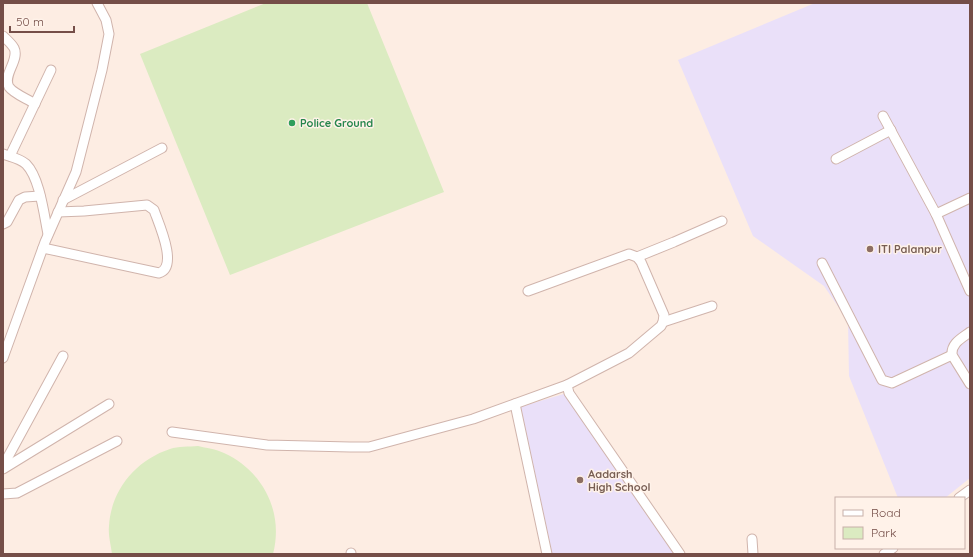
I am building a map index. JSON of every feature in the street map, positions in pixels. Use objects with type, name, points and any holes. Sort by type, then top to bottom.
[{"type":"street","points":[[3,358],[6,340],[48,234],[76,172],[102,70],[109,34],[106,20],[97,3]]},
{"type":"street","points":[[3,36],[15,50],[8,81],[9,86],[12,90],[35,104]]},
{"type":"street","points":[[3,61],[12,64]]},
{"type":"street","points":[[48,234],[36,183],[26,164],[19,159],[6,155],[35,104],[51,70]]},
{"type":"street","points":[[883,116],[936,214],[970,291]]},
{"type":"street","points":[[836,159],[891,130]]},
{"type":"street","points":[[63,200],[162,148]]},
{"type":"street","points":[[3,224],[6,222],[22,197],[40,196]]},
{"type":"street","points":[[936,214],[970,198]]},
{"type":"street","points":[[43,248],[159,273],[165,268],[168,257],[166,244],[154,210],[150,206],[58,212]]},
{"type":"street","points":[[637,257],[722,221]]},
{"type":"street","points":[[172,432],[267,445],[350,448],[369,447],[473,419],[567,385],[629,353],[661,326],[663,322],[664,315],[641,262],[637,257],[629,254],[528,291]]},
{"type":"street","points":[[822,263],[882,380],[892,383],[952,354]]},
{"type":"street","points":[[663,322],[712,306]]},
{"type":"street","points":[[970,332],[954,344],[952,350],[952,354],[970,384]]},
{"type":"street","points":[[3,468],[62,356]]},
{"type":"street","points":[[567,385],[569,393],[680,554]]},
{"type":"street","points":[[3,468],[108,404]]},
{"type":"street","points":[[515,404],[547,554]]},
{"type":"street","points":[[3,494],[17,493],[117,441]]},
{"type":"street","points":[[960,497],[970,490]]},
{"type":"street","points":[[752,539],[753,554]]},
{"type":"shaded area","name":"ITI Palanpur","points":[[815,3],[970,3],[970,478],[946,497],[898,497],[849,376],[848,321],[824,286],[753,236],[678,60]]},
{"type":"shaded area","name":"Aadarsh High School","points":[[567,393],[675,554],[549,554],[520,407]]},
{"type":"green space","name":"Police Ground","points":[[266,3],[367,3],[444,192],[230,275],[140,54]]},
{"type":"green space","points":[[198,446],[221,452],[238,461],[250,470],[260,482],[273,508],[276,538],[273,554],[112,554],[109,537],[111,513],[120,489],[128,478],[146,461],[158,454],[173,448]]},
{"type":"place","name":"Police Ground","points":[[292,123]]},
{"type":"place","name":"ITI Palanpur","points":[[870,249]]},
{"type":"place","name":"Aadarsh High School","points":[[580,480]]}]
